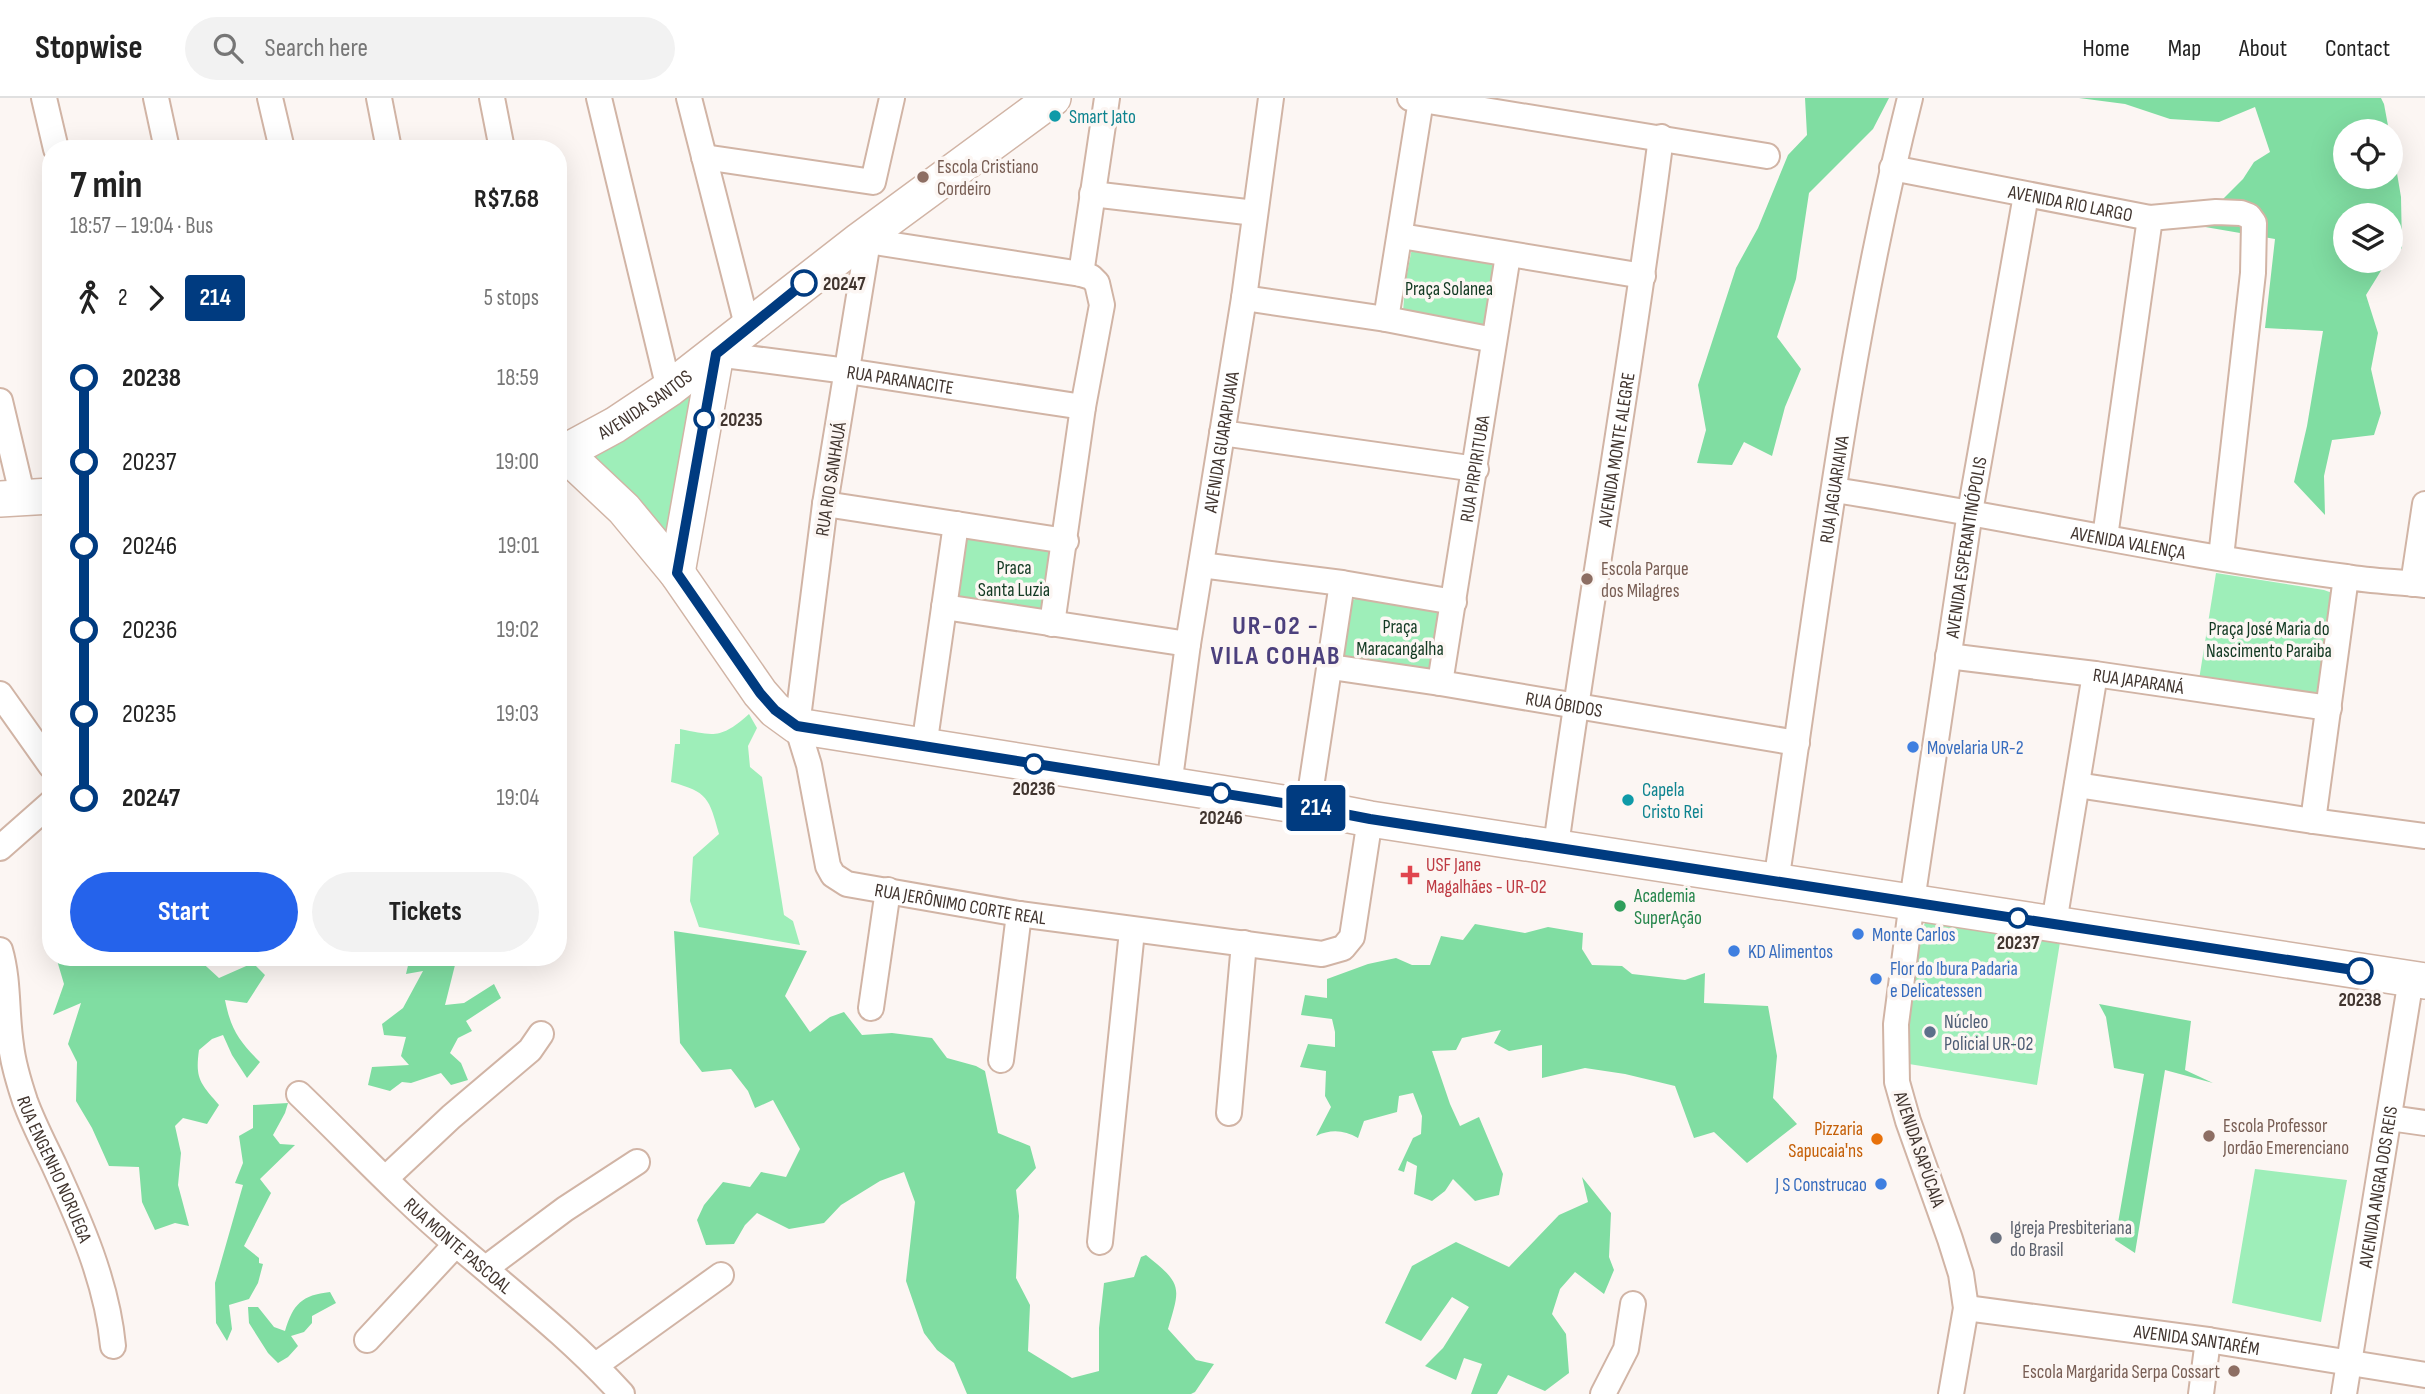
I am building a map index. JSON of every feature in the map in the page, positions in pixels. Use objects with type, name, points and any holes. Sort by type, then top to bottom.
[{"type":"main road","name":"AVENIDA SANTOS","points":[[567,452],[615,425],[716,354],[864,240],[1010,114],[1053,98]]},
{"type":"main road","name":"AVENIDA SANTOS","points":[[677,573],[716,354]]},
{"type":"main road","name":"AVENIDA SANTOS","points":[[567,458],[624,509],[677,573],[760,693],[775,710],[797,726]]},
{"type":"main road","points":[[797,726],[1370,819],[2418,980]]},
{"type":"street","points":[[44,98],[54,140]]},
{"type":"street","points":[[156,98],[165,140]]},
{"type":"street","points":[[270,98],[280,140]]},
{"type":"street","points":[[379,98],[387,140]]},
{"type":"street","points":[[492,98],[500,140]]},
{"type":"street","points":[[599,98],[669,389]]},
{"type":"street","points":[[689,98],[748,329]]},
{"type":"street","points":[[704,156],[873,182],[892,98]]},
{"type":"street","points":[[1081,274],[1107,98]]},
{"type":"street","name":"AVENIDA GUARAPUAVA","points":[[1169,786],[1188,644],[1244,299],[1272,98]]},
{"type":"street","name":"RUA JAGUARIAIVA","points":[[1776,882],[1834,490],[1861,328],[1892,168],[1910,98]]},
{"type":"street","points":[[1386,319],[1401,236],[1415,99],[1767,156]]},
{"type":"street","name":"AVENIDA MONTE ALEGRE","points":[[1556,846],[1575,706],[1643,276],[1661,137]]},
{"type":"street","name":"AVENIDA RIO LARGO","points":[[1892,168],[2150,218],[2216,212],[2238,212],[2249,216],[2254,223],[2255,235],[2253,273],[2221,557]]},
{"type":"street","points":[[1092,194],[1255,214]]},
{"type":"street","name":"AVENIDA ESPERANTINÓPOLIS","points":[[1912,901],[1970,512],[2026,195]]},
{"type":"street","points":[[2105,537],[2150,218]]},
{"type":"street","points":[[1401,236],[1643,276]]},
{"type":"street","points":[[864,240],[1081,274],[1091,277],[1097,283],[1102,305],[1083,407],[1066,541],[1052,624]]},
{"type":"street","name":"RUA RIO SANHAUÁ","points":[[797,726],[825,504],[847,371],[864,240]]},
{"type":"street","name":"RUA PIRPIRITUBA","points":[[1440,683],[1508,255]]},
{"type":"street","points":[[1244,299],[1386,319],[1494,340]]},
{"type":"street","name":"RUA PARANACITE","points":[[716,354],[1083,407]]},
{"type":"street","points":[[0,401],[25,497]]},
{"type":"street","points":[[1222,433],[1476,469]]},
{"type":"street","name":"AVENIDA VALENÇA","points":[[1834,490],[2346,578],[2419,584]]},
{"type":"street","points":[[825,504],[1066,541]]},
{"type":"street","points":[[2419,584],[2425,504]]},
{"type":"street","points":[[924,747],[956,524]]},
{"type":"street","points":[[1201,565],[1342,583],[1454,602]]},
{"type":"street","points":[[2313,821],[2346,578]]},
{"type":"street","points":[[1308,807],[1342,583]]},
{"type":"street","points":[[944,607],[1188,644]]},
{"type":"street","name":"RUA JAPARANÁ","points":[[1948,656],[2329,708]]},
{"type":"street","name":"RUA ÓBIDOS","points":[[1331,667],[1797,743]]},
{"type":"street","points":[[2054,923],[2095,674]]},
{"type":"street","points":[[0,694],[42,752]]},
{"type":"street","name":"RUA JERÔNIMO CORTE REAL","points":[[797,726],[809,765],[828,866],[833,875],[847,884],[1019,914],[1312,954],[1331,953],[1349,942],[1354,928],[1370,819]]},
{"type":"street","points":[[2077,785],[2425,836]]},
{"type":"street","points":[[0,848],[42,811]]},
{"type":"street","points":[[871,1008],[888,890]]},
{"type":"street","name":"AVENIDA SAPÚCAIA","points":[[1912,901],[1896,1024],[1897,1082],[1958,1262],[1966,1308],[1951,1394]]},
{"type":"street","points":[[1001,1060],[1019,914]]},
{"type":"street","points":[[1100,1242],[1132,931]]},
{"type":"street","points":[[1229,1113],[1244,943]]},
{"type":"street","name":"RUA ENGENHO NORUEGA","points":[[0,950],[6,971],[15,1069],[26,1103],[100,1279],[109,1310],[113,1346]]},
{"type":"street","name":"AVENIDA ANGRA DOS REIS","points":[[2344,1394],[2390,1118],[2418,980]]},
{"type":"street","points":[[386,1178],[530,1049],[541,1034]]},
{"type":"street","name":"RUA MONTE PASCOAL","points":[[299,1094],[456,1244],[596,1366],[622,1394]]},
{"type":"street","points":[[2390,1118],[2425,1123]]},
{"type":"street","points":[[486,1268],[565,1209],[637,1162]]},
{"type":"street","points":[[367,1340],[456,1244]]},
{"type":"street","points":[[596,1366],[721,1275]]},
{"type":"street","points":[[1603,1394],[1626,1349],[1633,1304]]},
{"type":"street","name":"AVENIDA SANTARÉM","points":[[1966,1308],[2208,1340],[2425,1374]]},
{"type":"street","points":[[2201,1394],[2208,1340]]},
{"type":"green space","points":[[1805,98],[1889,98],[1873,129],[1809,193],[1796,279],[1777,337],[1801,369],[1785,407],[1772,456],[1744,442],[1732,465],[1697,463],[1706,430],[1698,385],[1736,268],[1758,228],[1788,155],[1807,135]]},
{"type":"green space","points":[[2079,98],[2381,98],[2384,104],[2387,119],[2333,119],[2333,189],[2400,189],[2401,203],[2333,203],[2333,273],[2380,273],[2366,295],[2378,333],[2371,369],[2381,413],[2374,435],[2332,440],[2324,476],[2325,515],[2294,482],[2307,426],[2323,331],[2265,328],[2275,239],[2147,217],[2205,217],[2243,179],[2254,162],[2270,152],[2255,107],[2219,122],[2170,119],[2125,104]]},
{"type":"green space","name":"Praça Solanea","points":[[1412,248],[1496,260],[1486,326],[1403,312]]},
{"type":"green space","points":[[721,351],[674,561],[567,460],[567,446]]},
{"type":"green space","name":"Praca Santa Luzia","points":[[966,538],[1051,551],[1048,614],[955,597]]},
{"type":"green space","name":"Praça José Maria do Nascimento Paraiba","points":[[2216,573],[2335,594],[2326,704],[2198,686]]},
{"type":"green space","name":"Praça Maracangalha","points":[[1359,598],[1441,612],[1436,664],[1427,671],[1347,660],[1341,654],[1347,608],[1352,600]]},
{"type":"green space","points":[[749,714],[757,728],[748,746],[750,767],[762,777],[784,915],[793,921],[800,945],[699,927],[690,901],[693,857],[719,834],[705,798],[693,789],[671,782],[675,744],[680,744],[680,729],[717,734],[731,728]]},
{"type":"green space","points":[[1926,921],[2061,936],[2037,1085],[1903,1063],[1908,1011],[1921,931]]},
{"type":"green space","points":[[1475,924],[1525,933],[1548,927],[1583,933],[1582,949],[1592,965],[1622,966],[1632,974],[1685,980],[1705,973],[1704,1003],[1768,1006],[1777,1056],[1773,1098],[1797,1124],[1747,1163],[1714,1132],[1694,1138],[1675,1086],[1585,1068],[1542,1078],[1542,1045],[1509,1051],[1494,1043],[1501,1030],[1462,1038],[1456,1050],[1432,1051],[1460,1126],[1479,1117],[1503,1174],[1499,1195],[1475,1201],[1453,1179],[1445,1191],[1432,1201],[1414,1194],[1417,1166],[1407,1161],[1404,1172],[1398,1170],[1413,1138],[1421,1134],[1422,1116],[1413,1093],[1399,1096],[1397,1112],[1364,1121],[1358,1138],[1337,1131],[1316,1136],[1331,1107],[1325,1096],[1326,1071],[1300,1067],[1308,1044],[1335,1047],[1335,1032],[1332,1019],[1301,1015],[1305,995],[1327,998],[1327,979],[1368,964],[1396,958],[1412,965],[1430,965],[1441,936],[1463,940]]},
{"type":"green space","points":[[674,931],[807,951],[785,996],[810,1032],[830,1017],[844,1012],[862,1035],[892,1033],[932,1038],[947,1058],[985,1071],[998,1133],[1030,1146],[1036,1168],[1016,1190],[1019,1216],[1016,1278],[1030,1305],[1028,1351],[1072,1378],[1099,1371],[1099,1328],[1104,1283],[1134,1277],[1141,1257],[1146,1255],[1166,1273],[1175,1287],[1175,1303],[1168,1329],[1196,1360],[1214,1364],[1195,1392],[967,1394],[954,1363],[937,1350],[924,1333],[906,1281],[915,1202],[904,1172],[880,1181],[841,1205],[824,1223],[789,1229],[757,1213],[745,1225],[734,1244],[706,1245],[697,1220],[704,1205],[723,1182],[750,1187],[761,1172],[786,1177],[800,1149],[773,1100],[755,1108],[748,1091],[731,1069],[702,1072],[680,1043]]},
{"type":"green space","points":[[59,966],[206,966],[219,978],[246,966],[256,966],[265,975],[247,1003],[225,1000],[237,1034],[260,1062],[247,1078],[223,1035],[212,1039],[199,1050],[198,1068],[203,1086],[219,1105],[207,1124],[183,1118],[175,1126],[181,1153],[178,1185],[189,1226],[175,1223],[155,1230],[142,1202],[139,1167],[109,1166],[76,1101],[77,1062],[68,1044],[81,1003],[53,1015],[64,984]]},
{"type":"green space","points":[[408,966],[455,966],[445,1005],[464,1003],[494,984],[501,998],[466,1021],[472,1031],[458,1038],[450,1053],[461,1063],[468,1080],[451,1085],[441,1073],[411,1083],[402,1082],[390,1091],[368,1085],[372,1067],[409,1065],[401,1056],[406,1037],[384,1035],[382,1024],[403,1008],[423,971],[406,974]]},
{"type":"green space","points":[[2099,1004],[2191,1021],[2185,1070],[2213,1083],[2165,1070],[2135,1253],[2115,1240],[2144,1074],[2114,1068],[2106,1017]]},
{"type":"green space","points":[[288,1103],[273,1135],[280,1144],[295,1145],[260,1179],[271,1193],[244,1246],[263,1264],[258,1283],[249,1299],[229,1305],[232,1329],[227,1341],[216,1323],[215,1283],[243,1185],[235,1183],[243,1163],[239,1136],[253,1128],[253,1105]]},
{"type":"green space","points":[[2255,1169],[2347,1180],[2321,1322],[2232,1303]]},
{"type":"green space","points":[[1582,1177],[1611,1213],[1609,1257],[1614,1270],[1604,1294],[1575,1272],[1560,1289],[1552,1314],[1566,1334],[1569,1373],[1545,1391],[1508,1375],[1497,1394],[1471,1394],[1482,1364],[1464,1358],[1456,1380],[1425,1366],[1443,1348],[1469,1307],[1452,1297],[1421,1341],[1385,1323],[1412,1266],[1456,1242],[1509,1267],[1559,1215],[1588,1202]]},
{"type":"green space","points":[[330,1292],[336,1303],[312,1316],[312,1323],[304,1332],[291,1336],[298,1346],[278,1363],[268,1353],[249,1323],[248,1307],[258,1307],[274,1327],[285,1331],[291,1314],[300,1302]]},
{"type":"bus line","name":"214","points":[[804,283],[716,354],[677,573],[760,693],[775,710],[797,726],[1370,819],[2360,971]]},
{"type":"place","name":"Smart Jato","points":[[1055,116]]},
{"type":"place","name":"Escola Cristiano Cordeiro","points":[[923,177]]},
{"type":"place","name":"20247","points":[[804,283]]},
{"type":"place","name":"20235","points":[[704,419]]},
{"type":"place","name":"Escola Parque dos Milagres","points":[[1587,579]]},
{"type":"place","name":"Movelaria UR-2","points":[[1913,747]]},
{"type":"place","name":"20236","points":[[1034,764]]},
{"type":"place","name":"20246","points":[[1221,793]]},
{"type":"place","name":"Capela Cristo Rei","points":[[1628,800]]},
{"type":"place","name":"USF Jane Magalhães - UR-02","points":[[1410,875]]},
{"type":"place","name":"Academia SuperAção","points":[[1620,906]]},
{"type":"place","name":"20237","points":[[2018,918]]},
{"type":"place","name":"Monte Carlos","points":[[1858,934]]},
{"type":"place","name":"KD Alimentos","points":[[1734,951]]},
{"type":"place","name":"20238","points":[[2360,971]]},
{"type":"place","name":"Flor do Ibura Padaria e Delicatessen","points":[[1876,979]]},
{"type":"place","name":"Núcleo Policial UR-02","points":[[1930,1032]]},
{"type":"place","name":"Escola Professor Jordão Emerenciano","points":[[2209,1136]]},
{"type":"place","name":"Pizzaria Sapucaia'ns","points":[[1877,1139]]},
{"type":"place","name":"J S Construcao","points":[[1881,1184]]},
{"type":"place","name":"Igreja Presbiteriana do Brasil","points":[[1996,1238]]},
{"type":"place","name":"Escola Margarida Serpa Cossart","points":[[2234,1371]]},
{"type":"district","name":"UR-02 - VILA COHAB","points":[[1276,640]]}]
